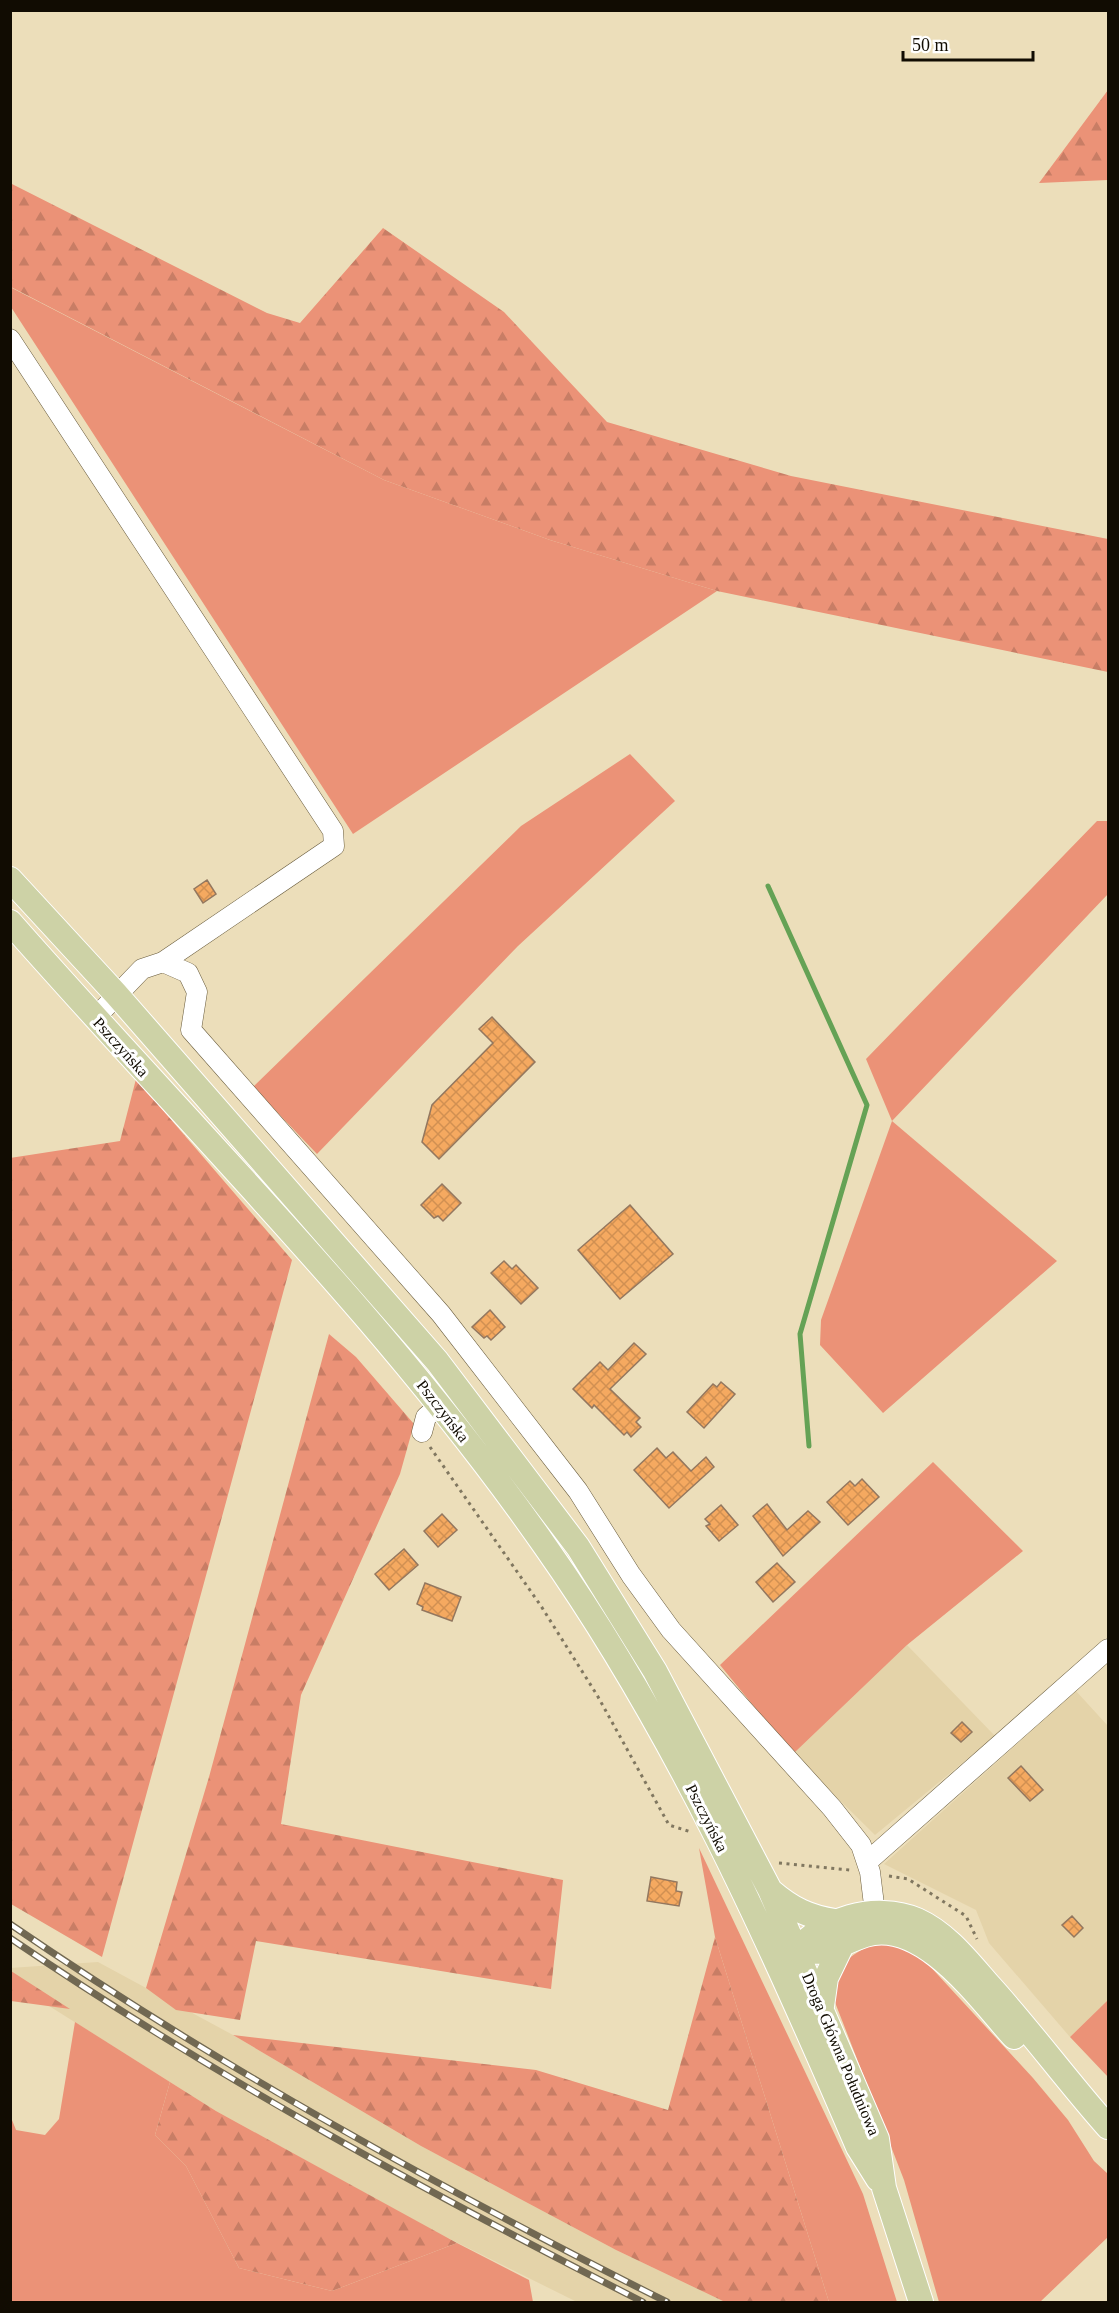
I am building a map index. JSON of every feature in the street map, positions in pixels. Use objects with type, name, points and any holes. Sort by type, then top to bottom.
[{"type":"main road","name":"Pszczyńska","points":[[10,879],[116,994],[437,1361],[565,1529],[655,1671],[770,1890],[797,1950]]},
{"type":"main road","name":"Pszczyńska","points":[[10,922],[94,1018],[303,1244],[440,1405],[546,1547],[612,1649],[713,1827],[767,1938],[797,1950],[818,1953],[841,1947],[871,1934],[889,1933],[913,1939],[952,1969],[1016,2039],[1107,2125]]},
{"type":"main road","name":"Pszczyńska","points":[[770,1890],[801,1913],[812,1918],[835,1922]]},
{"type":"main road","name":"Pszczyńska","points":[[797,1950],[808,1937],[835,1922],[875,1913],[916,1920],[941,1935],[959,1952],[1023,2023],[1107,2125]]},
{"type":"main road","name":"Droga Główna Południowa","points":[[767,1938],[858,2147],[884,2188]]},
{"type":"main road","points":[[822,2006],[826,1978],[841,1947]]},
{"type":"main road","name":"Droga Główna Południowa","points":[[784,1976],[797,1950]]},
{"type":"main road","name":"Droga Główna Południowa","points":[[797,1950],[877,2139],[884,2188],[921,2302]]},
{"type":"street","points":[[10,339],[333,831],[334,846],[163,962],[142,969],[94,1018]]},
{"type":"street","points":[[163,962],[188,973],[197,992],[190,1030],[441,1314],[559,1464],[670,1630],[832,1808],[861,1845],[867,1862],[875,1913]]},
{"type":"street","points":[[422,1432],[426,1418],[440,1405]]},
{"type":"street","points":[[867,1862],[1108,1649]]},
{"type":"path","points":[[422,1432],[437,1459],[541,1606],[597,1695],[669,1825],[692,1832]]},
{"type":"shaded area","points":[[907,1645],[995,1736],[875,1835],[793,1754]]},
{"type":"shaded area","points":[[1076,1691],[1108,1726],[1108,2000],[1070,2037],[989,1943],[976,1910],[884,1864]]},
{"type":"shaded area","points":[[98,1962],[233,2035],[421,2146],[616,2250],[725,2302],[577,2302],[436,2232],[216,2111],[11,1982],[10,1968]]},
{"type":"green space","points":[[1108,90],[1108,180],[1039,183]]},
{"type":"green space","points":[[10,183],[267,313],[300,323],[383,228],[504,312],[607,422],[791,476],[1108,539],[1108,672],[717,591],[550,540],[384,480],[11,287]]},
{"type":"green space","points":[[10,287],[384,480],[550,540],[717,591],[353,834],[11,307]]},
{"type":"green space","points":[[630,754],[675,801],[518,946],[317,1154],[253,1087],[521,826]]},
{"type":"green space","points":[[1097,821],[1108,821],[1108,894],[892,1121],[866,1059]]},
{"type":"green space","points":[[136,1079],[292,1260],[102,1957],[11,1904],[10,1158],[120,1141]]},
{"type":"green space","points":[[892,1121],[1057,1261],[883,1413],[820,1345],[821,1320]]},
{"type":"green space","points":[[329,1334],[356,1357],[414,1424],[400,1474],[301,1695],[281,1824],[563,1880],[551,1989],[256,1941],[240,2020],[176,2010],[146,1988],[209,1777]]},
{"type":"green space","points":[[933,1462],[1023,1551],[907,1645],[793,1754],[720,1665]]},
{"type":"green space","points":[[699,1848],[863,2194],[897,2302],[829,2302],[715,1937]]},
{"type":"green space","points":[[715,1937],[829,2302],[725,2302],[616,2250],[421,2146],[233,2035],[536,2070],[668,2110]]},
{"type":"green space","points":[[879,1942],[915,1950],[1033,2078],[1068,2120],[1094,2161],[1108,2174],[1108,2237],[1040,2302],[939,2302],[904,2180],[831,1992],[842,1966],[861,1950]]},
{"type":"green space","points":[[11,1971],[70,2009],[11,2001]]},
{"type":"green space","points":[[1108,2000],[1108,2077],[1070,2037]]},
{"type":"green space","points":[[75,2022],[170,2082],[155,2135],[186,2166],[239,2268],[332,2291],[457,2243],[529,2280],[533,2302],[11,2302],[10,2115],[16,2130],[45,2135],[59,2119]]},
{"type":"green space","points":[[170,2082],[216,2111],[457,2243],[332,2291],[239,2268],[186,2166],[155,2135]]},
{"type":"building","points":[[207,880],[216,894],[203,903],[194,889]]},
{"type":"building","points":[[492,1017],[535,1062],[439,1159],[422,1142],[432,1105],[493,1043],[479,1029]]},
{"type":"building","points":[[442,1184],[461,1203],[443,1221],[438,1216],[434,1218],[421,1205]]},
{"type":"building","points":[[630,1205],[673,1254],[620,1299],[578,1250]]},
{"type":"building","points":[[504,1261],[512,1269],[516,1265],[538,1288],[521,1304],[491,1273]]},
{"type":"building","points":[[490,1310],[505,1327],[491,1340],[487,1336],[484,1338],[472,1327]]},
{"type":"building","points":[[634,1343],[646,1354],[610,1389],[640,1418],[636,1422],[641,1427],[631,1437],[627,1432],[624,1435],[594,1405],[592,1408],[573,1389],[600,1362],[608,1370]]},
{"type":"building","points":[[721,1382],[735,1394],[704,1428],[687,1412],[713,1384],[717,1387]]},
{"type":"building","points":[[657,1448],[666,1458],[673,1452],[691,1471],[706,1457],[714,1467],[669,1508],[634,1470]]},
{"type":"building","points":[[862,1479],[879,1497],[848,1525],[827,1502],[850,1481],[855,1486]]},
{"type":"building","points":[[767,1504],[787,1530],[808,1511],[820,1522],[783,1556],[753,1516]]},
{"type":"building","points":[[721,1505],[738,1525],[719,1541],[706,1526],[710,1524],[705,1519]]},
{"type":"building","points":[[442,1514],[457,1530],[438,1547],[424,1531]]},
{"type":"building","points":[[404,1549],[418,1565],[389,1590],[375,1574]]},
{"type":"building","points":[[777,1563],[795,1582],[773,1602],[756,1582]]},
{"type":"building","points":[[425,1583],[461,1597],[452,1621],[422,1610],[423,1607],[417,1604]]},
{"type":"building","points":[[962,1722],[972,1732],[961,1742],[951,1733]]},
{"type":"building","points":[[1021,1766],[1043,1790],[1030,1801],[1008,1778]]},
{"type":"building","points":[[651,1877],[677,1882],[676,1891],[682,1892],[679,1906],[647,1901]]},
{"type":"building","points":[[1072,1916],[1083,1928],[1074,1937],[1062,1925]]},
{"type":"waterway","points":[[768,886],[867,1105],[800,1334],[809,1446]]},
{"type":"railway","points":[[10,1924],[89,1977],[250,2077],[415,2170],[667,2302]]},
{"type":"railway","points":[[10,1938],[164,2037],[321,2130],[481,2218],[643,2302]]}]
